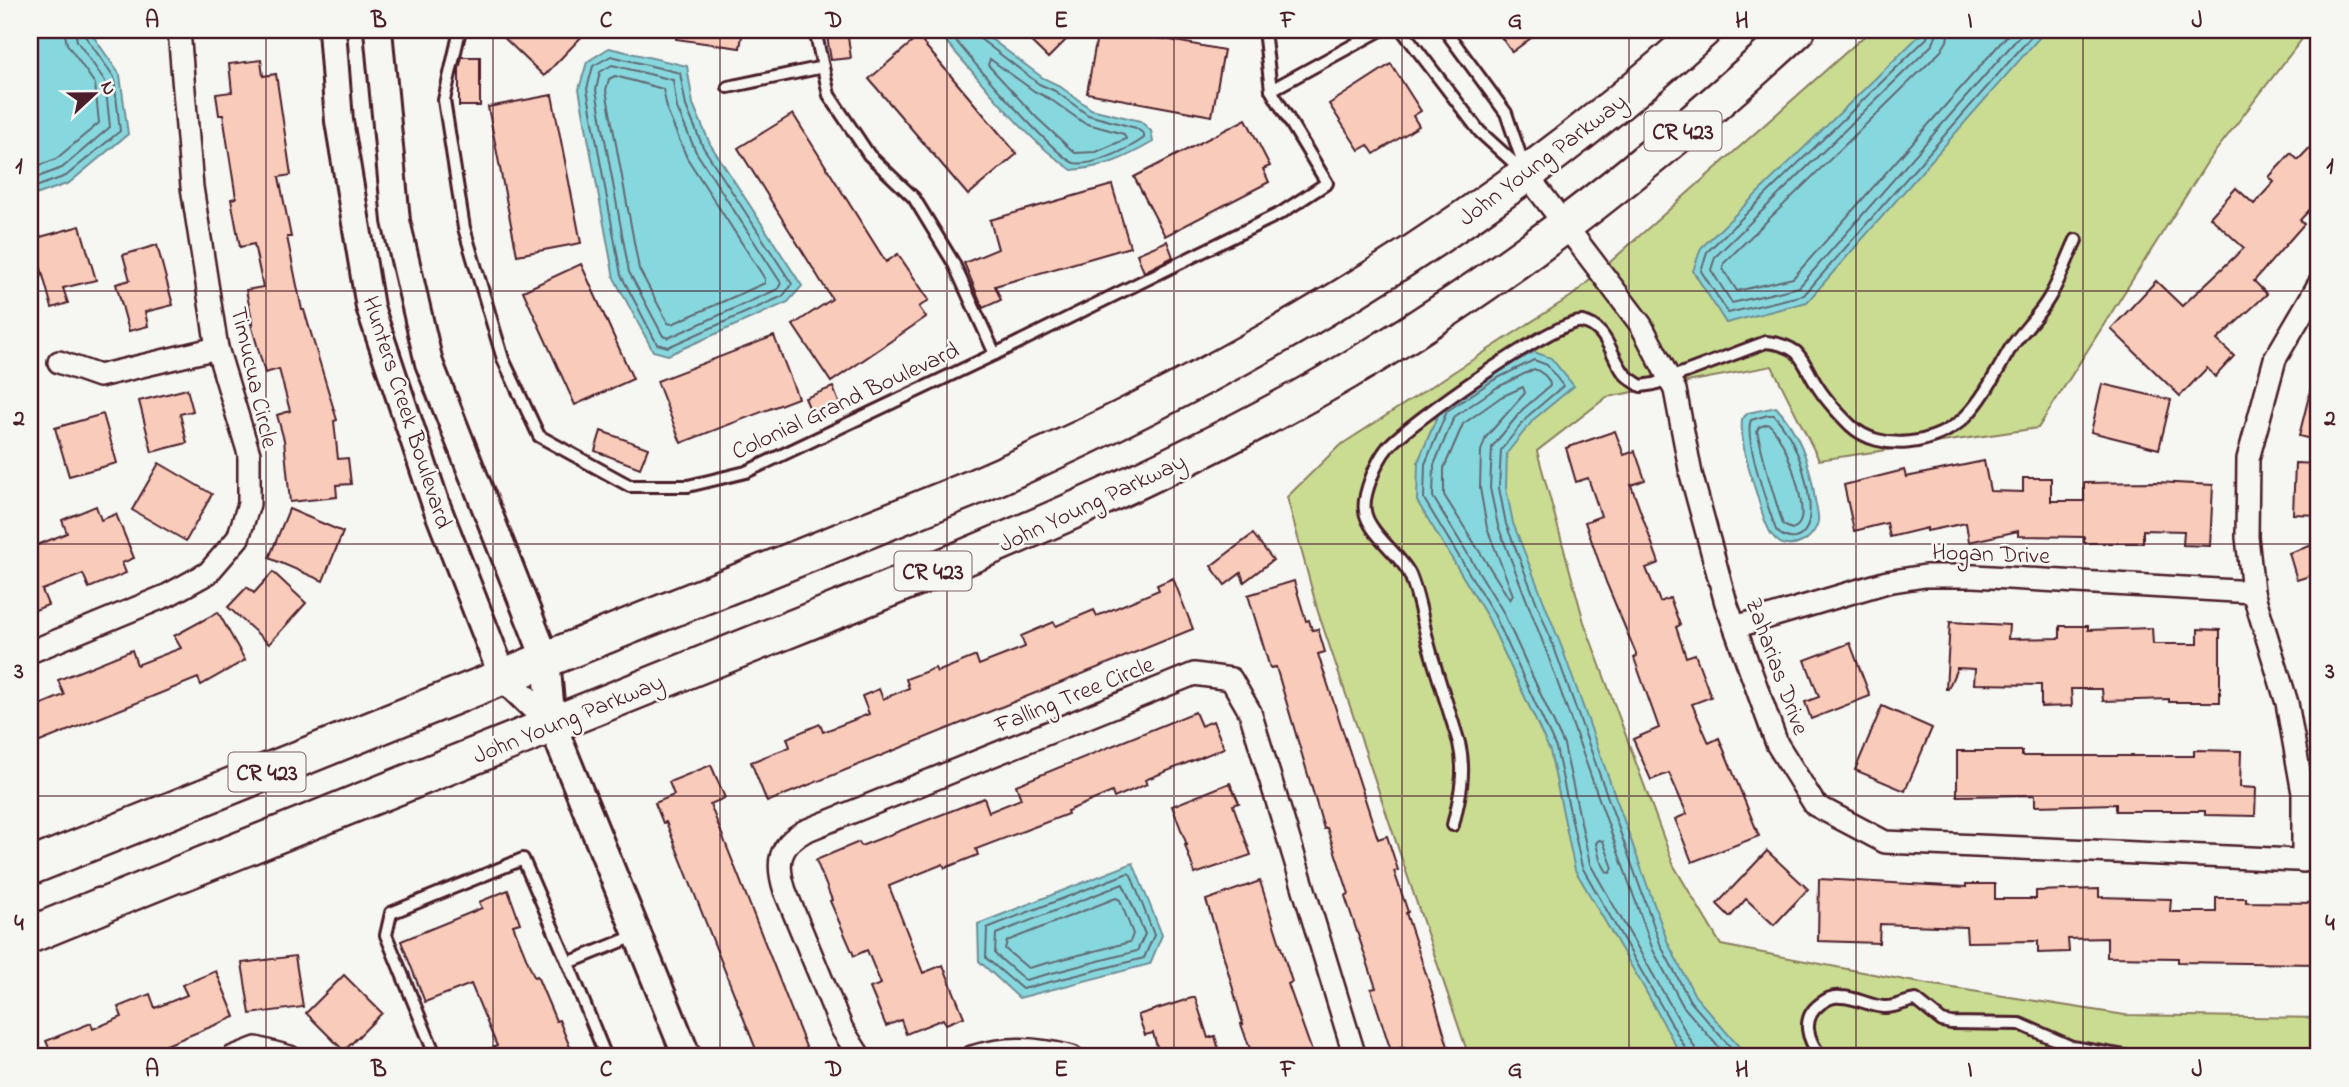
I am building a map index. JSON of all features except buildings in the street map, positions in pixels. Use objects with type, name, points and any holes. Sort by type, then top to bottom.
[{"type":"highway","name":"John Young Parkway","points":[[30,867],[970,489],[1136,413],[1209,376],[1339,302],[1439,236],[1527,175],[1703,30]]},
{"type":"highway","name":"John Young Parkway","points":[[180,874],[998,545],[1213,445],[1371,357],[1444,311],[1564,226],[1680,133],[1797,30]]},
{"type":"highway","name":"John Young Parkway","points":[[30,935],[101,906]]},
{"type":"main road","name":"John Young Parkway","points":[[101,906],[180,874]]},
{"type":"street","name":"Timucua Circle","points":[[30,652],[168,596],[208,573],[238,538],[248,504],[249,454],[218,348],[192,187],[179,30]]},
{"type":"street","name":"Hunters Creek Boulevard","points":[[332,30],[339,121],[370,307],[436,505],[503,677],[552,724]]},
{"type":"street","name":"Hunters Creek Boulevard","points":[[377,30],[396,221],[429,363],[546,660],[552,724],[687,1057]]},
{"type":"street","name":"Zaharias Drive","points":[[1527,175],[1642,326],[1675,390],[1691,474],[1735,626],[1776,744],[1815,805],[1885,842],[2311,861],[2303,793],[2287,703],[2253,592],[2247,537],[2248,459],[2275,359],[2319,284]]},
{"type":"street","points":[[59,362],[99,376],[218,348]]},
{"type":"street","name":"Hogan Drive","points":[[1735,626],[1887,582],[1925,576],[1974,576],[2253,592]]},
{"type":"street","name":"Falling Tree Circle","points":[[860,1057],[842,1029],[785,891],[779,870],[787,844],[793,837],[1194,674],[1231,678],[1250,712],[1355,1057]]},
{"type":"street","points":[[233,1057],[256,1048],[290,1057]]},
{"type":"street","points":[[972,1057],[1017,1048],[1037,1049],[1072,1057]]},
{"type":"lane","name":"Colonial Grand Boulevard","points":[[460,30],[444,100],[464,228],[503,359],[539,436],[631,486],[688,486],[746,472],[995,354],[1281,213],[1327,183],[1271,90],[1265,30]]},
{"type":"lane","points":[[815,30],[829,95],[869,155],[914,198],[953,262],[995,354]]},
{"type":"lane","points":[[1271,90],[1381,30]]},
{"type":"lane","points":[[1402,30],[1480,132],[1527,175]]},
{"type":"lane","points":[[1445,30],[1506,113],[1527,175]]},
{"type":"lane","points":[[728,87],[823,67]]},
{"type":"lane","points":[[1453,825],[1463,785],[1463,762],[1459,743],[1410,573],[1386,545],[1364,512],[1366,494],[1374,470],[1388,447],[1443,402],[1512,356],[1568,323],[1581,322],[1594,327],[1612,349],[1623,372],[1641,386],[1766,342],[1781,344],[1795,352],[1834,408],[1867,438],[1882,443],[1928,438],[1953,426],[1971,411],[2015,341],[2048,299],[2076,240]]},
{"type":"lane","points":[[436,1057],[386,935],[391,913],[523,859],[606,1057]]},
{"type":"lane","points":[[568,963],[637,935]]},
{"type":"lane","points":[[1821,1057],[1807,1031],[1807,1020],[1815,1008],[1830,998],[1839,996],[1887,1008],[1916,1000],[1942,1021],[2020,1024],[2072,1047],[2130,1057]]},
{"type":"green space","points":[[1871,30],[2309,30],[2208,161],[2038,428],[1819,460],[1772,366],[1607,397],[1537,451],[1584,622],[1674,866],[1721,945],[1915,982],[2125,1015],[2319,1018],[2319,1057],[1469,1057],[1318,612],[1287,497],[1339,446],[1573,295]]},
{"type":"water","points":[[30,30],[89,30],[120,75],[128,134],[69,183],[30,197]]},
{"type":"water","points":[[939,30],[979,30],[1043,78],[1058,85],[1091,109],[1140,121],[1151,131],[1153,142],[1114,161],[1072,170],[1022,127],[948,44]]},
{"type":"water","points":[[1925,30],[2046,30],[1807,302],[1726,323],[1693,271],[1701,248]]},
{"type":"water","points":[[609,48],[687,66],[693,104],[710,144],[802,286],[788,302],[668,355],[653,351],[614,278],[579,89],[587,62]]},
{"type":"water","points":[[1534,352],[1551,358],[1574,386],[1534,419],[1507,453],[1506,488],[1513,523],[1562,648],[1668,943],[1695,996],[1748,1057],[1682,1057],[1575,870],[1550,751],[1488,618],[1417,501],[1418,462],[1441,407],[1488,375]]},
{"type":"water","points":[[1776,407],[1792,428],[1803,450],[1811,475],[1818,516],[1816,527],[1810,536],[1791,545],[1782,544],[1775,539],[1765,522],[1742,437],[1742,419],[1748,413]]},
{"type":"water","points":[[1133,863],[1162,935],[1150,964],[1019,998],[979,961],[978,924]]}]
